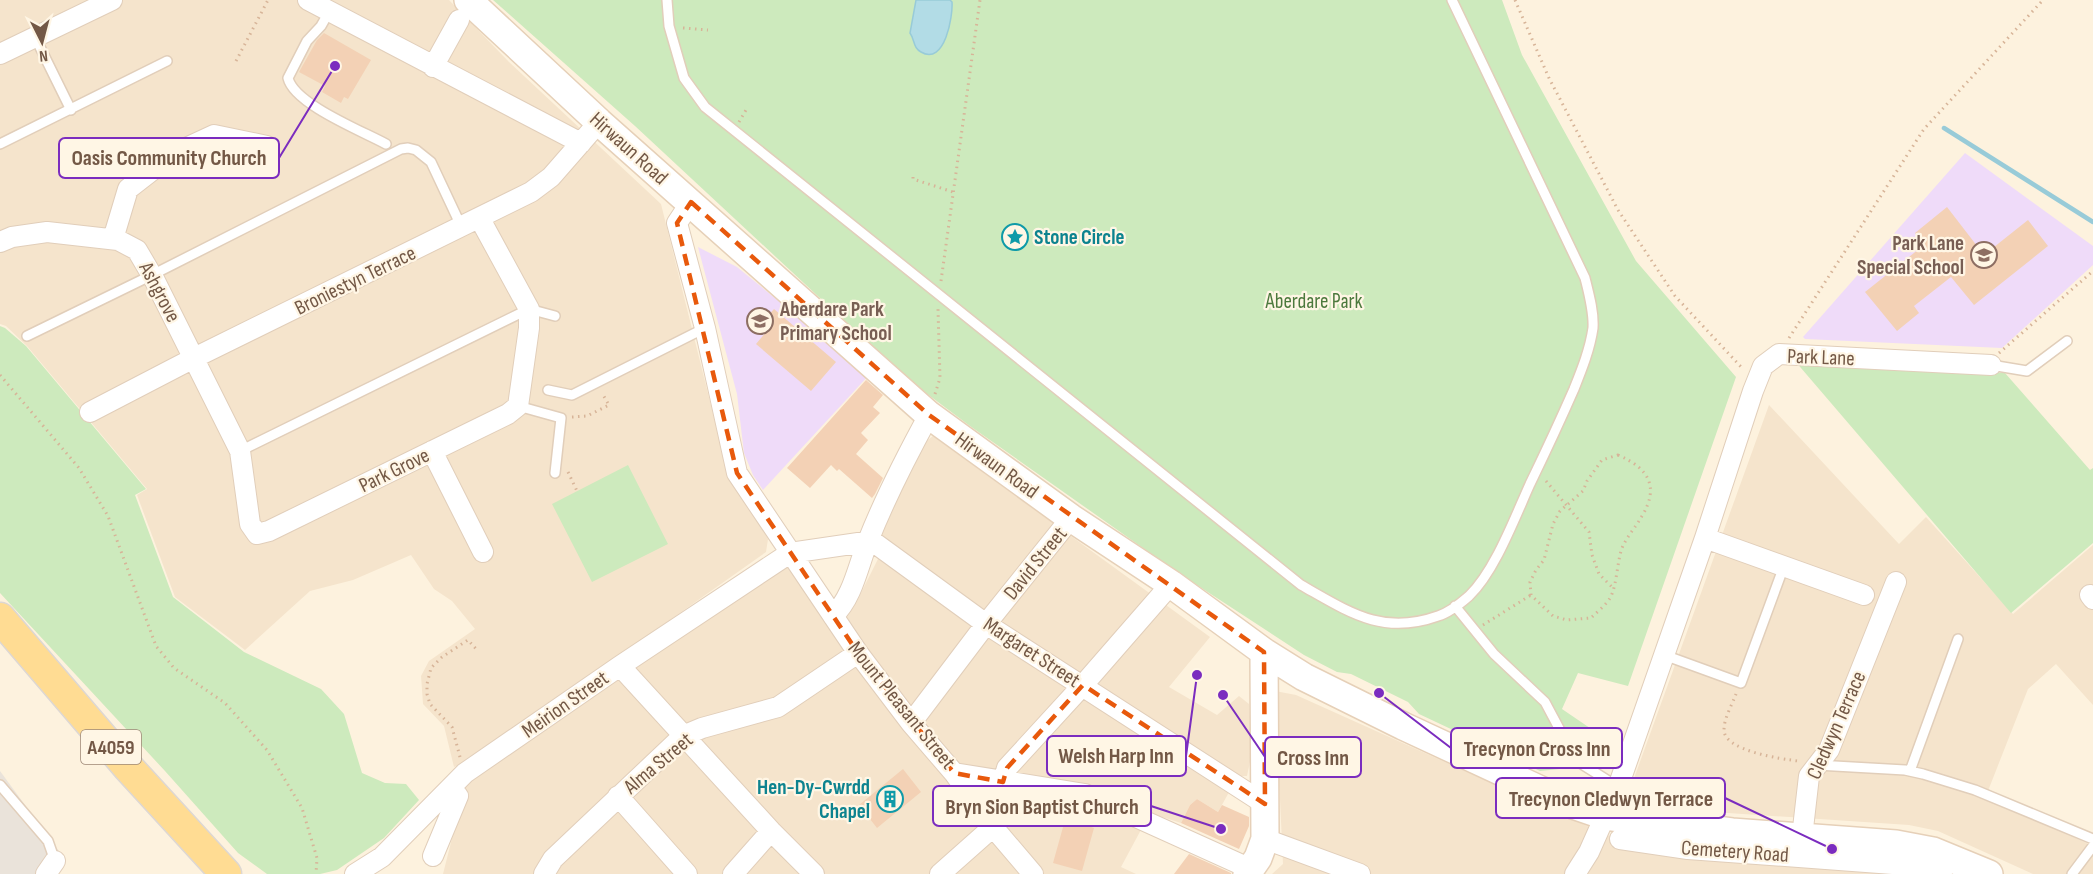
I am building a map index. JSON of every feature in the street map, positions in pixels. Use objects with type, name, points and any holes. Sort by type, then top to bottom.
[{"type":"main road","name":"Hirwaun Road","points":[[464,10],[691,202],[926,413],[1071,518],[1171,584],[1264,652],[1304,677],[1402,726],[1573,805],[1605,816]]},
{"type":"main road","name":"A4059","points":[[0,618],[127,766],[225,874]]},
{"type":"main road","points":[[1249,872],[1258,858],[1264,839],[1264,652]]},
{"type":"main road","name":"Cemetery Road","points":[[1605,816],[1671,836],[1802,837],[1896,844],[1932,851],[1989,874]]},
{"type":"street","points":[[0,54],[112,0]]},
{"type":"street","points":[[308,0],[580,143]]},
{"type":"street","points":[[433,67],[464,10]]},
{"type":"street","name":"Broniestyn Terrace","points":[[90,412],[194,358],[462,228],[531,192],[551,177],[599,122]]},
{"type":"street","points":[[113,239],[128,189],[173,154],[214,135],[267,146]]},
{"type":"street","name":"Mount Pleasant Street","points":[[691,202],[677,223],[705,328],[737,473],[858,653],[911,723],[954,773],[1085,794],[1249,872]]},
{"type":"street","points":[[480,219],[529,309],[529,328],[518,406]]},
{"type":"street","name":"Ashgrove","points":[[0,242],[12,237],[47,232],[113,239],[137,250],[194,358]]},
{"type":"street","name":"Park Lane","points":[[1575,874],[1589,852],[1618,787],[1763,366],[1779,354],[1989,364]]},
{"type":"street","name":"Park Grove","points":[[194,358],[240,451],[250,524],[256,534],[269,531],[508,414],[518,406]]},
{"type":"street","points":[[833,616],[843,607],[867,542],[926,413]]},
{"type":"street","points":[[432,451],[483,552]]},
{"type":"street","name":"David Street","points":[[911,723],[1071,518]]},
{"type":"street","points":[[1705,538],[1864,595]]},
{"type":"street","name":"Margaret Street","points":[[867,542],[872,541],[986,624],[1265,804]]},
{"type":"street","points":[[790,553],[867,542]]},
{"type":"street","name":"Meirion Street","points":[[355,874],[382,857],[465,773],[790,553]]},
{"type":"street","name":"Cledwyn Terrace","points":[[1802,837],[1809,776],[1829,750],[1896,582]]},
{"type":"street","points":[[1003,782],[1007,768],[1171,584]]},
{"type":"street","name":"Alma Street","points":[[544,874],[553,859],[683,736],[702,728],[778,707],[858,653]]},
{"type":"street","points":[[620,666],[771,831],[814,874]]},
{"type":"street","points":[[954,773],[993,827],[1033,874]]},
{"type":"street","points":[[433,856],[458,796],[451,788]]},
{"type":"street","points":[[618,796],[687,874]]},
{"type":"street","points":[[940,874],[993,827]]},
{"type":"street","points":[[733,874],[771,831]]},
{"type":"street","name":"Cemetery Road","points":[[1620,839],[1671,836],[1893,864],[1942,874]]},
{"type":"street","points":[[1264,839],[1360,874]]},
{"type":"lane","points":[[667,0],[670,28],[684,78],[705,107],[1301,585],[1356,615],[1385,624],[1413,622],[1440,615],[1469,596],[1485,575],[1502,545],[1537,470],[1587,355],[1593,326],[1585,278],[1452,0]]},
{"type":"lane","points":[[329,12],[321,26],[307,41],[288,78],[289,84],[298,95],[317,108],[386,144]]},
{"type":"lane","points":[[34,37],[71,110]]},
{"type":"lane","points":[[0,144],[167,61]]},
{"type":"lane","points":[[27,336],[400,149],[416,150],[431,162],[462,228]]},
{"type":"lane","points":[[240,451],[529,309],[555,316]]},
{"type":"lane","points":[[548,390],[572,395],[705,328]]},
{"type":"lane","points":[[1989,364],[2027,371],[2067,341]]},
{"type":"lane","points":[[518,406],[561,418],[555,473]]},
{"type":"lane","points":[[1664,655],[1741,683],[1784,566]]},
{"type":"lane","points":[[1455,606],[1494,654],[1545,702],[1580,763],[1618,787]]},
{"type":"lane","points":[[1910,771],[1958,639]]},
{"type":"lane","points":[[1817,765],[1910,771],[1975,790],[2093,839]]},
{"type":"lane","points":[[0,786],[48,841],[50,867]]},
{"type":"lane","points":[[2072,874],[2093,846]]},
{"type":"path","points":[[236,61],[268,0]]},
{"type":"path","points":[[926,413],[940,378],[941,357],[937,317],[939,296],[980,0]]},
{"type":"path","points":[[1515,0],[1549,78],[1618,210],[1675,296],[1756,383]]},
{"type":"path","points":[[1779,354],[1924,129],[2043,0]]},
{"type":"path","points":[[670,28],[708,30]]},
{"type":"path","points":[[913,177],[912,179],[953,192]]},
{"type":"path","points":[[1989,364],[2093,271]]},
{"type":"path","points":[[0,375],[79,468],[108,516],[156,646],[174,668],[225,703],[267,750],[302,808],[317,858],[316,874]]},
{"type":"path","points":[[1618,455],[1628,459],[1638,466],[1652,486],[1650,498],[1642,516],[1622,548],[1611,597],[1591,618],[1579,621],[1567,621],[1553,616],[1530,595],[1530,582],[1544,560],[1553,524],[1567,504],[1583,491],[1597,466],[1608,457],[1618,455]]},
{"type":"path","points":[[1537,470],[1589,531],[1592,555],[1599,574],[1613,588]]},
{"type":"path","points":[[1474,631],[1530,595]]},
{"type":"path","points":[[465,773],[452,727],[430,704],[427,684],[431,668],[442,657],[468,640],[478,651]]},
{"type":"path","points":[[1741,683],[1725,723],[1724,730],[1727,739],[1739,746],[1770,757],[1817,765]]},
{"type":"highlighted area","points":[[691,202],[929,415],[1264,652],[1265,804],[1083,685],[1007,768],[1003,782],[954,773],[858,653],[737,473],[677,223]]},
{"type":"shaded area","points":[[0,0],[449,0],[509,62],[661,204],[728,474],[768,539],[766,552],[472,760],[454,767],[444,726],[423,704],[421,676],[429,661],[475,629],[452,601],[434,589],[411,555],[353,580],[310,591],[245,650],[175,597],[137,495],[147,489],[27,346],[6,326],[0,324]]},
{"type":"shaded area","name":"Park Lane Special School","points":[[1965,153],[2093,246],[2093,265],[2002,348],[1805,339],[1803,337]]},
{"type":"shaded area","name":"Aberdare Park Primary School","points":[[698,247],[737,267],[869,375],[763,490],[753,475],[744,453],[737,394]]},
{"type":"shaded area","points":[[1769,405],[1899,544],[1926,517],[2013,614],[2093,545],[2093,705],[2056,664],[2028,689],[1986,796],[2093,846],[2093,874],[2033,874],[1938,831],[1909,825],[1624,806]]},
{"type":"shaded area","points":[[933,436],[1210,637],[1169,687],[1217,715],[1239,696],[1249,704],[1251,757],[1247,776],[1238,776],[1218,812],[1197,799],[1190,805],[1181,823],[1150,813],[1121,867],[1136,874],[443,874],[466,783],[775,567],[787,566],[834,632],[858,599],[878,559],[882,534],[921,445]]},
{"type":"shaded area","points":[[1275,691],[1296,695],[1636,848],[1921,874],[1272,874],[1283,864]]},
{"type":"shaded area","points":[[0,771],[66,861],[63,864],[38,874],[0,874]]},
{"type":"green space","name":"Aberdare Park","points":[[493,0],[916,0],[910,34],[941,47],[952,2],[950,0],[1502,0],[1522,55],[1636,261],[1736,377],[1628,686],[1578,673],[1562,709],[1609,741],[1603,749],[1569,768],[1540,771],[1419,714],[1408,702],[1351,674],[1337,672],[1304,655],[1177,572],[906,378],[635,126]]},
{"type":"green space","points":[[0,326],[26,346],[146,489],[135,495],[173,597],[244,652],[321,689],[344,714],[362,773],[385,783],[406,784],[419,800],[384,838],[337,870],[320,874],[267,874],[238,853],[0,593]]},
{"type":"green space","points":[[1795,361],[2005,373],[2090,470],[2093,468],[2093,543],[2011,613]]},
{"type":"green space","points":[[628,465],[668,544],[592,582],[552,504]]},
{"type":"water","points":[[916,0],[950,0],[952,2],[946,38],[936,52],[929,54],[921,52],[910,33]]},
{"type":"building","points":[[324,33],[371,60],[348,99],[344,97],[341,103],[322,92],[325,86],[299,72],[317,40]]},
{"type":"building","points":[[1947,207],[1984,255],[2028,220],[2048,246],[1974,305],[1951,277],[1914,306],[1919,313],[1897,331],[1865,292],[1924,245],[1915,233]]},
{"type":"building","points":[[774,309],[836,362],[811,391],[756,344],[766,332],[759,326]]},
{"type":"building","points":[[866,380],[883,395],[873,407],[880,413],[861,433],[868,440],[856,454],[883,478],[875,494],[872,498],[839,469],[837,471],[831,465],[810,488],[787,468]]},
{"type":"building","name":"Hen-Dy-Cwrdd Chapel","points":[[903,769],[921,792],[877,828],[859,805]]},
{"type":"building","points":[[1197,799],[1218,812],[1222,805],[1249,817],[1249,826],[1239,849],[1181,823],[1190,805]]},
{"type":"building","points":[[1075,818],[1087,822],[1086,825],[1094,828],[1082,871],[1053,863],[1065,820],[1074,823]]},
{"type":"building","points":[[1189,854],[1231,873],[1231,874],[1174,874]]},
{"type":"waterway","points":[[1944,128],[2093,222]]},
{"type":"place","name":"Oasis Community Church","points":[[335,66]]},
{"type":"place","name":"Stone Circle","points":[[1015,237]]},
{"type":"place","name":"Park Lane Special School","points":[[1984,255]]},
{"type":"place","name":"Aberdare Park Primary School","points":[[760,321]]},
{"type":"place","name":"Welsh Harp Inn","points":[[1197,675]]},
{"type":"place","name":"Trecynon Cross Inn","points":[[1379,693]]},
{"type":"place","name":"Cross Inn","points":[[1223,695]]},
{"type":"place","name":"Hen-Dy-Cwrdd Chapel","points":[[890,799]]},
{"type":"place","name":"Bryn Sion Baptist Church","points":[[1221,829]]},
{"type":"place","name":"Trecynon Cledwyn Terrace","points":[[1832,849]]}]
